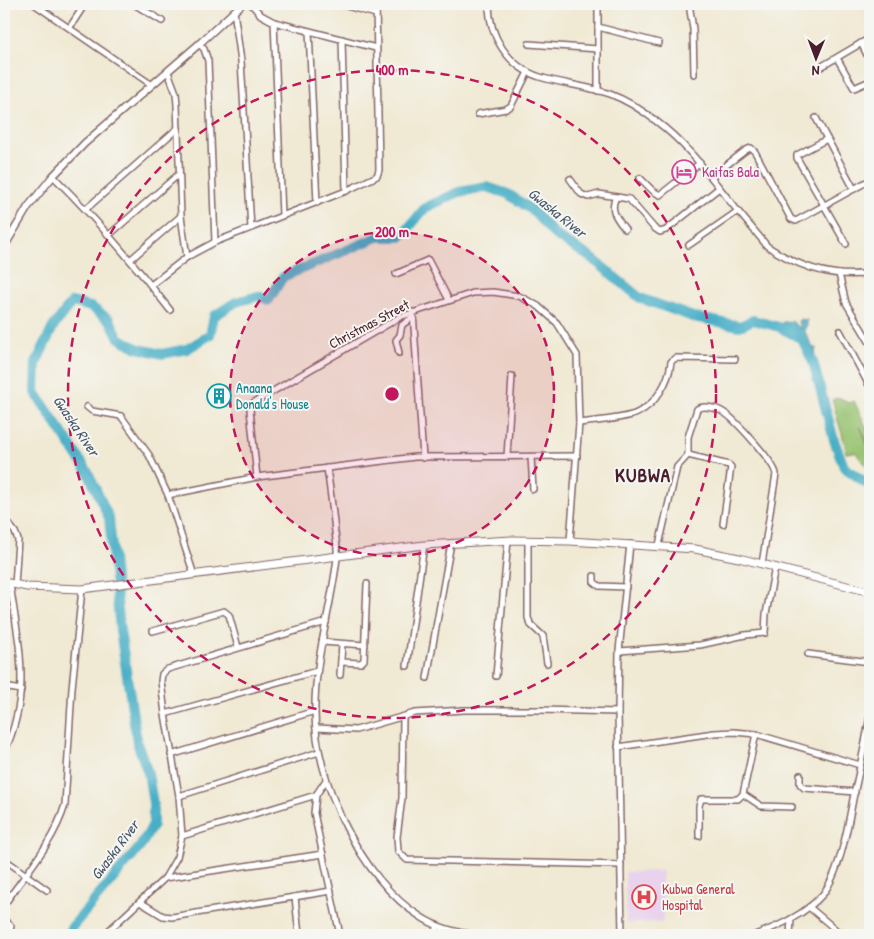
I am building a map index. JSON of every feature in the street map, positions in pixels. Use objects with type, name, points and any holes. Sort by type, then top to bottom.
[{"type":"main road","points":[[10,583],[45,589],[82,589],[424,545],[508,540],[570,540],[695,549],[775,567],[870,592]]},
{"type":"street","points":[[34,4],[152,85]]},
{"type":"street","points":[[70,28],[85,4]]},
{"type":"street","points":[[134,4],[162,21]]},
{"type":"street","points":[[4,248],[28,207],[53,176],[85,143],[168,72],[242,4]]},
{"type":"street","points":[[251,4],[261,15],[274,22],[376,48]]},
{"type":"street","points":[[340,4],[376,14]]},
{"type":"street","points":[[151,285],[187,257],[215,242],[346,191],[374,178],[379,173],[376,4]]},
{"type":"street","points":[[489,4],[492,25],[499,44],[507,55],[528,72],[620,98],[655,120],[683,144],[700,163],[767,246],[781,255],[812,268],[839,274],[870,273]]},
{"type":"street","points":[[598,4],[598,91]]},
{"type":"street","points":[[689,4],[693,29],[694,74]]},
{"type":"street","points":[[234,11],[240,55],[251,228]]},
{"type":"street","points":[[274,22],[282,216]]},
{"type":"street","points":[[598,27],[660,43]]},
{"type":"street","points":[[309,31],[316,203]]},
{"type":"street","points":[[819,68],[870,38]]},
{"type":"street","points":[[342,39],[346,191]]},
{"type":"street","points":[[861,43],[870,61]]},
{"type":"street","points":[[199,44],[207,55],[208,61],[215,242]]},
{"type":"street","points":[[529,44],[598,49]]},
{"type":"street","points":[[837,58],[854,88],[870,81]]},
{"type":"street","points":[[168,72],[176,93],[181,216],[187,257]]},
{"type":"street","points":[[478,114],[506,109],[511,106],[528,72]]},
{"type":"street","points":[[816,118],[854,189]]},
{"type":"street","points":[[86,209],[178,128]]},
{"type":"street","points":[[827,139],[797,156],[846,244]]},
{"type":"street","points":[[711,178],[751,148],[755,152],[790,220],[796,221],[870,180]]},
{"type":"street","points":[[640,178],[660,195],[700,163]]},
{"type":"street","points":[[109,235],[179,174]]},
{"type":"street","points":[[53,176],[109,235],[170,310]]},
{"type":"street","points":[[570,179],[581,194],[588,197],[599,194],[629,198],[654,228],[660,232],[666,230],[719,188]]},
{"type":"street","points":[[616,197],[613,210],[625,229]]},
{"type":"street","points":[[689,245],[738,211]]},
{"type":"street","points":[[130,260],[181,216]]},
{"type":"street","points":[[396,274],[428,260],[449,300]]},
{"type":"street","points":[[839,274],[846,304],[870,343]]},
{"type":"street","name":"Christmas Street","points":[[257,477],[250,410],[253,403],[387,324],[449,300],[483,292],[508,293],[529,300],[546,313],[562,330],[577,355],[579,423],[570,540]]},
{"type":"street","points":[[399,353],[396,340],[400,335],[402,325],[413,314]]},
{"type":"street","points":[[413,314],[423,458]]},
{"type":"street","points":[[864,333],[870,329]]},
{"type":"street","points":[[840,331],[870,387]]},
{"type":"street","points":[[579,423],[631,415],[644,408],[652,402],[661,390],[670,372],[672,360],[676,358],[735,359]]},
{"type":"street","points":[[507,457],[512,376]]},
{"type":"street","points":[[87,406],[92,411],[119,414],[148,455],[168,495],[194,576]]},
{"type":"street","points":[[659,545],[677,467],[688,455],[688,438],[697,409],[703,406],[726,413],[766,454],[775,469],[776,474],[762,564]]},
{"type":"street","points":[[688,455],[732,467],[723,524]]},
{"type":"street","points":[[168,495],[257,477],[423,458],[577,456]]},
{"type":"street","points":[[531,457],[533,489]]},
{"type":"street","points":[[327,468],[337,556],[317,671],[315,711],[319,752],[326,780],[345,823],[370,866],[393,895],[421,917],[438,926],[465,934],[478,935]]},
{"type":"street","points":[[4,518],[15,532],[18,540],[10,583],[21,658],[21,690],[16,719],[4,753]]},
{"type":"street","points":[[496,676],[508,540]]},
{"type":"street","points":[[528,540],[528,618],[531,625],[543,636],[547,662]]},
{"type":"street","points":[[427,678],[451,543]]},
{"type":"street","points":[[622,935],[618,746],[619,651],[630,544]]},
{"type":"street","points":[[407,666],[424,545]]},
{"type":"street","points":[[619,651],[700,645],[745,635],[762,634],[766,631],[766,614],[775,567]]},
{"type":"street","points":[[594,576],[594,582],[599,586],[626,587]]},
{"type":"street","points":[[341,662],[361,663],[364,660],[367,584]]},
{"type":"street","points":[[4,905],[60,823],[64,805],[72,688],[82,589]]},
{"type":"street","points":[[154,631],[224,611],[229,616],[238,647]]},
{"type":"street","points":[[106,935],[165,878],[177,857],[182,836],[180,796],[171,755],[161,681],[164,671],[238,647],[326,622]]},
{"type":"street","points":[[322,642],[365,645]]},
{"type":"street","points":[[340,675],[342,644]]},
{"type":"street","points":[[808,654],[870,662]]},
{"type":"street","points":[[165,714],[317,671]]},
{"type":"street","points":[[4,687],[21,690]]},
{"type":"street","points":[[316,728],[356,730],[415,713],[464,710],[618,712]]},
{"type":"street","points":[[171,755],[315,711]]},
{"type":"street","points":[[755,935],[790,919],[809,907],[822,895],[831,879],[841,851],[860,765],[867,746],[870,716]]},
{"type":"street","points":[[403,717],[402,798],[397,837],[398,851],[407,860],[620,865]]},
{"type":"street","points":[[618,746],[734,732],[756,734],[860,765]]},
{"type":"street","points":[[699,836],[699,806],[701,799],[738,799],[743,794],[756,734]]},
{"type":"street","points":[[180,796],[319,752]]},
{"type":"street","points":[[800,775],[800,784],[804,788],[855,792]]},
{"type":"street","points":[[326,780],[316,795],[314,813],[340,935]]},
{"type":"street","points":[[743,794],[761,806],[792,807]]},
{"type":"street","points":[[182,836],[316,795]]},
{"type":"street","points":[[165,878],[323,854]]},
{"type":"street","points":[[4,859],[47,890]]},
{"type":"street","points":[[140,902],[163,916],[172,917],[331,891]]},
{"type":"street","points":[[295,897],[299,935]]},
{"type":"street","points":[[809,907],[842,935]]},
{"type":"street","points":[[790,919],[790,935]]},
{"type":"street","points":[[4,920],[11,926],[9,935]]},
{"type":"street","points":[[434,935],[438,926]]},
{"type":"shaded area","name":"Kubwa General Hospital","points":[[662,871],[663,922],[626,923],[625,872]]},
{"type":"green space","points":[[840,398],[850,403],[854,401],[870,435],[870,448],[860,426],[870,451],[869,469],[855,452],[846,453],[833,399]]},
{"type":"water","points":[[801,319],[807,320],[805,332],[813,348],[816,348],[815,355],[812,357],[802,337],[780,327],[783,322],[792,321],[800,329],[798,321]]},
{"type":"waterway","name":"Gwaska River","points":[[67,935],[140,847],[153,825],[153,803],[148,773],[137,742],[120,630],[109,518],[88,472],[35,392],[36,363],[53,327],[72,302],[91,307],[110,320],[119,338],[137,348],[162,354],[187,349],[210,335],[214,316],[236,302],[258,296],[269,300],[283,277],[378,237],[401,237],[425,208],[459,192],[487,187],[508,194],[532,210],[555,235],[593,259],[640,298],[693,317],[740,326],[753,320],[779,327],[802,339],[813,362],[834,440],[844,467],[870,486]]},
{"type":"place","name":"Kaifas Bala","points":[[684,172]]},
{"type":"place","name":"Anaana Donald's House","points":[[219,396]]},
{"type":"place","name":"Kubwa General Hospital","points":[[644,897]]},
{"type":"district","name":"KUBWA","points":[[643,475]]}]
